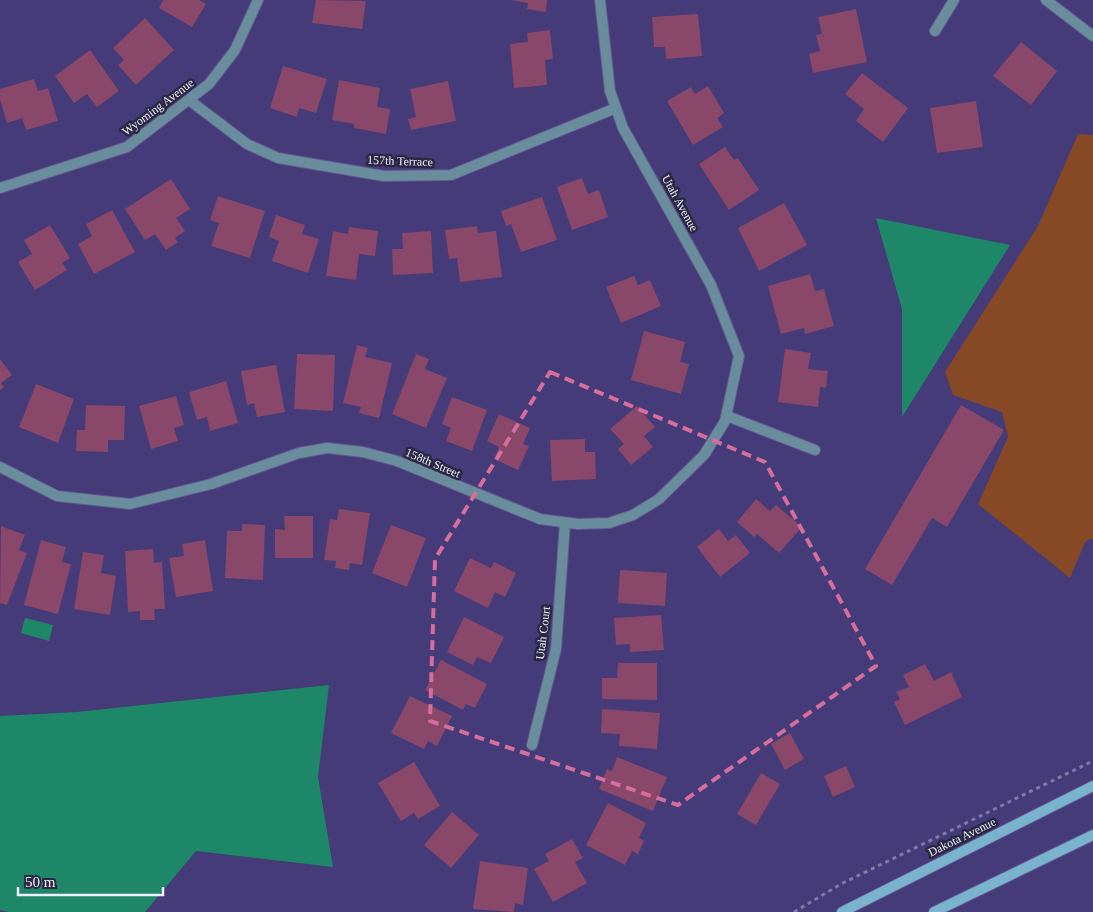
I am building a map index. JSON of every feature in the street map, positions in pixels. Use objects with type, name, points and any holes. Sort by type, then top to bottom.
[{"type":"main road","name":"Dakota Avenue","points":[[842,912],[1093,786]]},
{"type":"main road","points":[[934,912],[1093,835]]},
{"type":"street","name":"Wyoming Avenue","points":[[0,188],[127,147],[209,84],[235,50],[258,0]]},
{"type":"street","name":"Utah Avenue","points":[[600,0],[610,91],[623,128],[712,284],[739,356],[727,416]]},
{"type":"street","points":[[935,31],[954,0]]},
{"type":"street","points":[[1046,0],[1093,36]]},
{"type":"street","name":"157th Terrace","points":[[189,100],[248,144],[278,158],[384,176],[451,175],[616,108]]},
{"type":"street","points":[[727,416],[815,450]]},
{"type":"street","name":"158th Street","points":[[0,467],[57,496],[130,504],[210,484],[299,453],[327,448],[363,452],[397,461],[510,509],[540,519],[564,523],[609,523],[633,515],[659,499],[704,455],[727,416]]},
{"type":"street","name":"Utah Court","points":[[532,745],[556,648],[564,523]]},
{"type":"path","points":[[794,912],[841,884],[1093,761]]},
{"type":"highlighted area","points":[[550,372],[765,462],[876,666],[678,805],[430,721],[435,559]]},
{"type":"shaded area","points":[[1078,134],[1093,135],[1093,538],[1085,542],[1070,578],[978,504],[1008,437],[1002,412],[953,395],[945,372],[1038,226]]},
{"type":"shaded area","points":[[876,218],[1010,245],[902,417],[902,309]]},
{"type":"shaded area","points":[[25,618],[53,625],[49,641],[21,633]]},
{"type":"shaded area","points":[[329,685],[318,777],[333,867],[196,851],[145,912],[9,912],[0,910],[0,716],[77,712]]},
{"type":"building","points":[[163,0],[199,0],[206,4],[192,27],[159,8]]},
{"type":"building","points":[[316,0],[366,1],[362,29],[312,23]]},
{"type":"building","points":[[511,0],[547,0],[546,12],[527,9],[528,3]]},
{"type":"building","points":[[856,9],[867,62],[813,73],[809,54],[820,51],[816,35],[822,34],[818,17]]},
{"type":"building","points":[[698,14],[702,56],[666,59],[665,47],[654,47],[652,17]]},
{"type":"building","points":[[145,18],[174,50],[136,85],[118,65],[124,60],[113,48]]},
{"type":"building","points":[[550,30],[553,59],[545,60],[547,85],[514,88],[510,44],[528,42],[527,33]]},
{"type":"building","points":[[1021,42],[1057,71],[1031,105],[993,76]]},
{"type":"building","points":[[90,50],[119,91],[97,107],[87,94],[74,103],[55,76]]},
{"type":"building","points":[[283,66],[327,79],[316,113],[299,108],[297,117],[270,108]]},
{"type":"building","points":[[862,73],[908,108],[883,142],[856,121],[864,109],[845,94]]},
{"type":"building","points":[[34,79],[38,91],[48,88],[58,121],[26,130],[22,118],[7,123],[0,99],[0,89]]},
{"type":"building","points":[[339,80],[380,88],[377,107],[390,109],[386,134],[354,128],[354,124],[332,120]]},
{"type":"building","points":[[448,81],[456,121],[411,130],[408,119],[416,117],[410,89]]},
{"type":"building","points":[[708,86],[724,113],[717,118],[723,127],[693,145],[667,101],[691,87],[695,94]]},
{"type":"building","points":[[976,101],[983,147],[937,153],[930,108]]},
{"type":"building","points":[[725,147],[734,160],[738,158],[759,190],[729,210],[699,164]]},
{"type":"building","points":[[582,178],[588,194],[599,190],[608,217],[572,230],[557,187]]},
{"type":"building","points":[[171,179],[190,209],[176,218],[185,231],[175,238],[178,242],[166,250],[155,234],[145,240],[125,209]]},
{"type":"building","points":[[218,196],[265,211],[250,258],[211,246],[219,223],[210,220]]},
{"type":"building","points":[[542,197],[557,240],[521,252],[511,224],[506,226],[501,211]]},
{"type":"building","points":[[784,203],[807,245],[759,271],[738,228]]},
{"type":"building","points":[[112,210],[135,252],[94,274],[78,244],[92,236],[86,224]]},
{"type":"building","points":[[276,215],[305,225],[302,234],[319,239],[308,273],[272,261],[279,241],[269,237]]},
{"type":"building","points":[[50,225],[70,258],[62,263],[67,270],[35,290],[18,262],[32,254],[24,240]]},
{"type":"building","points":[[477,226],[478,233],[496,231],[502,277],[460,282],[457,258],[449,259],[445,230]]},
{"type":"building","points":[[349,227],[378,231],[375,256],[359,254],[356,280],[326,276],[333,231],[348,234]]},
{"type":"building","points":[[431,231],[433,273],[393,275],[392,249],[403,249],[402,233]]},
{"type":"building","points":[[810,274],[815,291],[824,289],[834,326],[805,334],[804,328],[781,334],[768,286]]},
{"type":"building","points":[[634,276],[638,285],[650,280],[661,306],[621,323],[606,287]]},
{"type":"building","points":[[644,331],[685,342],[680,362],[689,364],[681,394],[631,380]]},
{"type":"building","points":[[357,345],[368,348],[365,357],[392,363],[379,418],[359,413],[361,407],[343,403]]},
{"type":"building","points":[[785,349],[811,353],[808,369],[828,371],[826,388],[820,387],[818,407],[778,402]]},
{"type":"building","points":[[297,354],[335,355],[333,411],[294,409]]},
{"type":"building","points":[[416,354],[429,359],[425,369],[447,378],[426,428],[392,414]]},
{"type":"building","points":[[0,359],[12,375],[1,383],[4,387],[0,390]]},
{"type":"building","points":[[276,365],[285,412],[257,417],[254,403],[247,405],[241,371]]},
{"type":"building","points":[[226,381],[238,423],[210,431],[207,417],[197,420],[189,392]]},
{"type":"building","points":[[36,384],[74,399],[58,443],[19,427]]},
{"type":"building","points":[[176,396],[184,425],[174,428],[178,441],[151,449],[139,406]]},
{"type":"building","points":[[452,397],[487,410],[472,451],[446,441],[451,428],[442,424]]},
{"type":"building","points":[[86,405],[125,406],[124,440],[108,440],[108,452],[76,451],[77,430],[85,430]]},
{"type":"building","points":[[961,405],[1004,430],[947,527],[932,518],[892,585],[865,569]]},
{"type":"building","points":[[637,406],[655,427],[644,436],[653,447],[631,465],[618,449],[624,444],[610,429]]},
{"type":"building","points":[[499,414],[530,428],[523,444],[529,446],[518,470],[494,459],[499,447],[487,441]]},
{"type":"building","points":[[585,439],[585,452],[595,452],[596,479],[552,481],[550,440]]},
{"type":"building","points":[[756,499],[770,511],[776,505],[802,527],[779,553],[757,534],[754,537],[737,522]]},
{"type":"building","points":[[339,509],[370,513],[362,565],[350,563],[349,570],[335,568],[336,561],[324,560],[330,519],[337,520]]},
{"type":"building","points":[[284,516],[313,516],[313,558],[275,558],[275,529],[285,530]]},
{"type":"building","points":[[242,524],[265,525],[263,580],[225,578],[227,531],[242,531]]},
{"type":"building","points":[[391,525],[426,538],[407,587],[372,573]]},
{"type":"building","points":[[1,526],[25,535],[19,550],[27,553],[7,605],[0,603]]},
{"type":"building","points":[[719,529],[728,541],[736,535],[750,553],[720,577],[697,547]]},
{"type":"building","points":[[41,540],[66,547],[62,562],[71,564],[58,614],[24,605]]},
{"type":"building","points":[[205,540],[213,591],[176,597],[169,558],[184,556],[182,544]]},
{"type":"building","points":[[153,549],[154,563],[162,562],[165,609],[154,609],[155,620],[140,620],[140,611],[128,612],[125,551]]},
{"type":"building","points":[[83,552],[104,555],[101,573],[116,576],[110,615],[74,609]]},
{"type":"building","points":[[470,558],[491,568],[494,562],[516,573],[505,597],[495,592],[488,608],[454,591]]},
{"type":"building","points":[[620,570],[667,573],[665,606],[618,603]]},
{"type":"building","points":[[661,615],[664,650],[630,652],[630,644],[616,645],[614,618]]},
{"type":"building","points":[[464,617],[504,637],[491,663],[477,657],[473,665],[447,652]]},
{"type":"building","points":[[441,660],[487,684],[475,708],[466,704],[463,710],[425,690]]},
{"type":"building","points":[[618,663],[657,663],[657,700],[602,699],[602,678],[617,678]]},
{"type":"building","points":[[925,664],[934,681],[951,672],[962,697],[905,725],[894,702],[900,699],[896,692],[909,687],[903,675]]},
{"type":"building","points":[[410,696],[452,716],[437,746],[428,741],[424,749],[391,733]]},
{"type":"building","points":[[602,709],[660,713],[657,749],[619,746],[620,734],[601,733]]},
{"type":"building","points":[[790,733],[804,759],[785,770],[771,744]]},
{"type":"building","points":[[617,757],[667,777],[653,811],[599,789],[607,769],[612,771]]},
{"type":"building","points":[[414,762],[440,806],[418,819],[414,813],[401,821],[378,783]]},
{"type":"building","points":[[846,766],[855,787],[833,797],[824,776]]},
{"type":"building","points":[[761,773],[780,784],[756,825],[737,814]]},
{"type":"building","points":[[608,803],[646,823],[639,838],[644,841],[638,854],[632,851],[625,865],[586,845]]},
{"type":"building","points":[[452,812],[479,835],[451,868],[424,845]]},
{"type":"building","points":[[572,839],[583,858],[575,862],[587,883],[553,902],[534,869],[549,861],[545,854]]},
{"type":"building","points":[[480,861],[528,868],[523,905],[515,903],[514,912],[473,909]]}]
